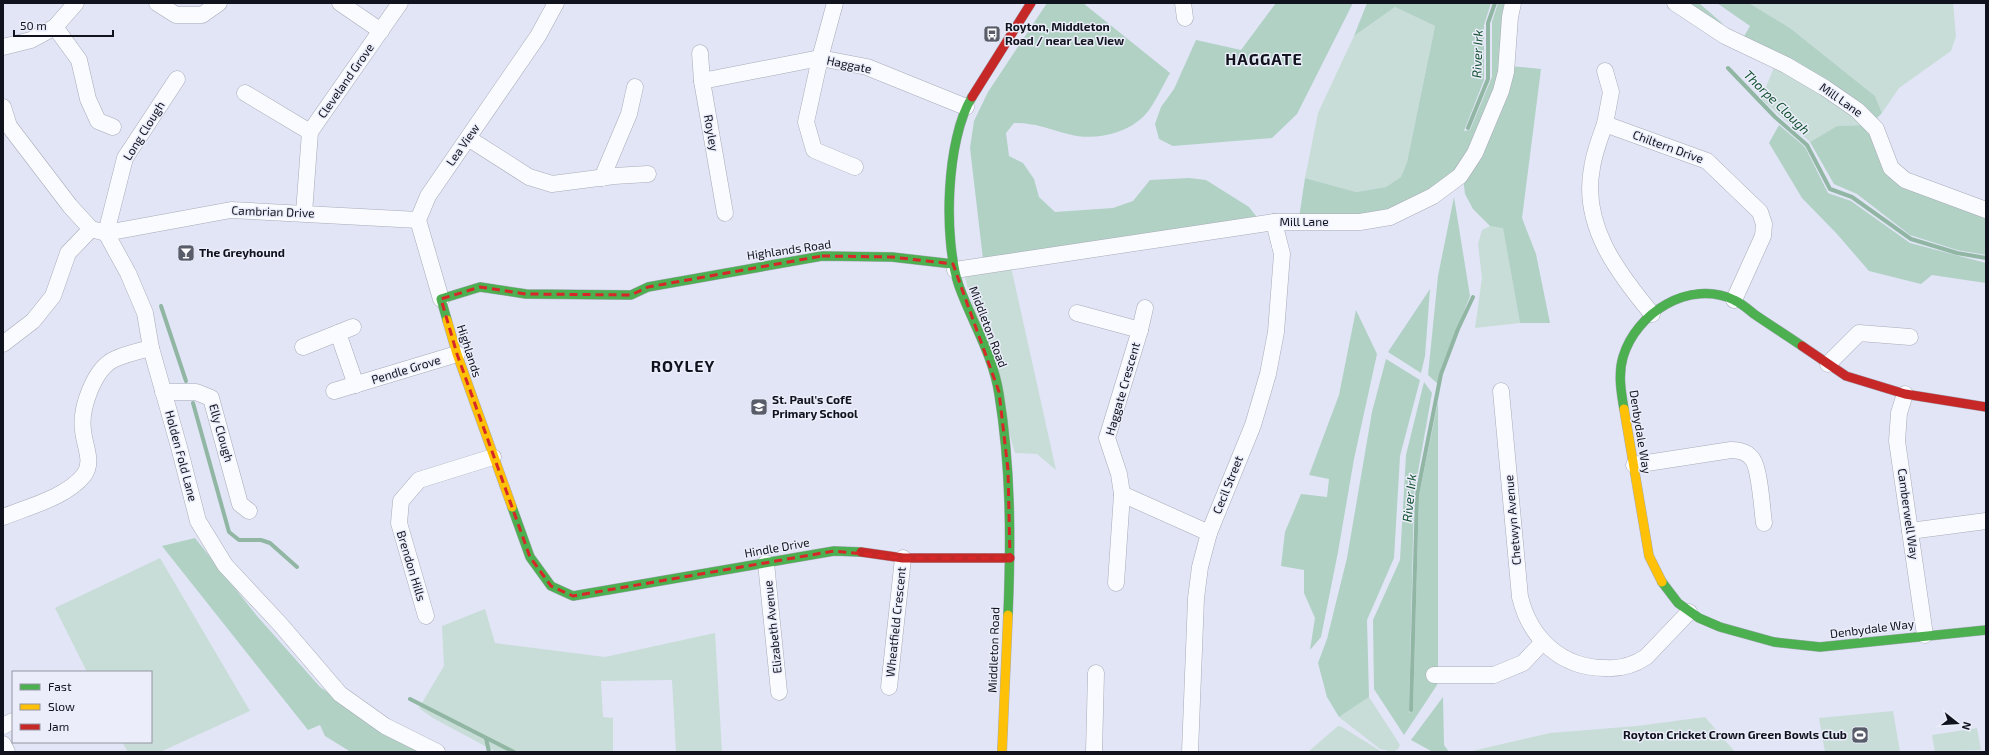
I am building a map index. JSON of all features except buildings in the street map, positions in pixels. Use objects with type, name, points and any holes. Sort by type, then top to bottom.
[{"type":"street","points":[[3,47],[30,40],[55,27],[76,3]]},
{"type":"street","points":[[157,3],[176,15],[202,15],[219,3]]},
{"type":"street","name":"Cleveland Grove","points":[[340,3],[381,31]]},
{"type":"street","name":"Cleveland Grove","points":[[310,132],[400,3]]},
{"type":"street","name":"Lea View","points":[[418,220],[428,196],[538,36],[556,3]]},
{"type":"street","name":"Middleton Road","points":[[1002,752],[1010,558],[1010,498],[1004,428],[999,392],[989,356],[959,286],[954,267],[949,209],[954,154],[966,107],[1031,3]]},
{"type":"street","name":"Mill Lane","points":[[954,267],[1274,222],[1360,222],[1390,217],[1433,196],[1460,176],[1475,153],[1501,91],[1506,72],[1510,17],[1513,3]]},
{"type":"street","name":"Mill Lane","points":[[1675,3],[1725,36],[1786,65],[1825,88],[1856,110],[1876,129],[1891,168],[1905,180],[1986,210]]},
{"type":"street","points":[[834,4],[806,122],[814,150],[855,167]]},
{"type":"street","points":[[55,27],[79,60],[88,99],[98,121],[113,127]]},
{"type":"street","name":"Royley","points":[[700,53],[702,81],[725,213]]},
{"type":"street","name":"Haggate","points":[[702,81],[820,58],[867,67],[966,107]]},
{"type":"street","points":[[1605,72],[1611,92],[1605,124],[1591,169],[1591,186],[1595,218],[1599,234],[1611,261],[1628,285],[1652,314]]},
{"type":"street","name":"Long Clough","points":[[106,233],[125,158],[177,79]]},
{"type":"street","points":[[602,178],[629,114],[635,87]]},
{"type":"street","points":[[245,92],[310,132],[304,212]]},
{"type":"street","points":[[3,107],[9,126],[70,206],[91,229],[106,233]]},
{"type":"street","name":"Chiltern Drive","points":[[1605,124],[1707,160],[1760,212],[1764,224],[1763,236],[1734,300]]},
{"type":"street","points":[[468,138],[529,177],[552,184],[648,174]]},
{"type":"street","name":"Cambrian Drive","points":[[106,233],[231,210],[304,212],[418,220]]},
{"type":"street","points":[[418,220],[441,299]]},
{"type":"street","name":"Cecil Street","points":[[1190,752],[1196,598],[1200,566],[1209,533],[1253,425],[1269,367],[1276,332],[1282,254],[1274,222]]},
{"type":"street","points":[[3,344],[33,321],[53,296],[68,253],[91,229]]},
{"type":"street","name":"Holden Fold Lane","points":[[106,233],[128,273],[145,313],[150,348],[198,521],[225,565],[280,624],[340,694],[385,726],[437,752]]},
{"type":"street","name":"Highlands Road","points":[[441,299],[480,287],[526,294],[631,295],[648,287],[822,256],[892,257],[954,267]]},
{"type":"street","name":"Denbydale Way","points":[[1986,407],[1905,394],[1846,376],[1734,300],[1722,295],[1698,294],[1673,300],[1652,314],[1642,323],[1631,339],[1623,357],[1621,370],[1622,397],[1649,556],[1661,581],[1669,592],[1689,612],[1720,627],[1760,639],[1797,646],[1827,647],[1925,635],[1986,630]]},
{"type":"street","name":"Highlands","points":[[441,299],[457,354],[530,557],[551,586]]},
{"type":"street","name":"Haggate Crescent","points":[[1116,583],[1122,494],[1119,474],[1107,438],[1140,330],[1145,308]]},
{"type":"street","name":"Haggate Crescent","points":[[1077,313],[1140,330]]},
{"type":"street","points":[[303,347],[353,327]]},
{"type":"street","name":"Pendle Grove","points":[[338,333],[356,385]]},
{"type":"street","points":[[1828,364],[1859,333],[1910,337]]},
{"type":"street","points":[[3,517],[62,493],[84,474],[89,457],[82,430],[84,404],[96,376],[114,359],[150,348]]},
{"type":"street","name":"Pendle Grove","points":[[334,391],[457,354]]},
{"type":"street","name":"Chetwyn Avenue","points":[[1501,391],[1520,597],[1528,621],[1543,642],[1558,654],[1576,663],[1598,668],[1622,667],[1640,661],[1646,657],[1689,612]]},
{"type":"street","name":"Elly Clough","points":[[163,392],[196,392],[211,398],[240,504],[249,512]]},
{"type":"street","name":"Camberwell Way","points":[[1905,394],[1899,413],[1898,440],[1925,635]]},
{"type":"street","points":[[1634,465],[1731,450],[1741,451],[1750,456],[1756,465],[1764,523]]},
{"type":"street","name":"Brendon Hills","points":[[426,616],[399,523],[401,501],[419,480],[493,457]]},
{"type":"street","points":[[1122,494],[1209,533]]},
{"type":"street","points":[[1910,532],[1986,521]]},
{"type":"street","name":"Hindle Drive","points":[[551,586],[573,596],[834,550],[873,553],[903,558],[1010,558]]},
{"type":"street","name":"Wheatfield Crescent","points":[[889,687],[903,558]]},
{"type":"street","name":"Elizabeth Avenue","points":[[766,563],[779,692]]},
{"type":"street","points":[[1434,675],[1494,675],[1522,663],[1543,642]]},
{"type":"street","points":[[1094,752],[1096,673]]},
{"type":"street","points":[[3,726],[12,722]]},
{"type":"street","points":[[3,744],[7,752]]},
{"type":"highlighted area","points":[[822,256],[892,257],[953,264],[999,392],[1008,470],[1010,558],[903,558],[834,551],[573,596],[551,586],[530,557],[457,354],[441,299],[480,287],[526,294],[631,295],[648,287]]},
{"type":"green space","points":[[1047,3],[1083,3],[1170,73],[1147,113],[1135,123],[1117,132],[1107,135],[1087,137],[1068,134],[1035,125],[1014,123],[1006,133],[1009,156],[1023,163],[1034,179],[1039,197],[1055,212],[1113,208],[1133,201],[1150,180],[1189,178],[1206,180],[1249,207],[1260,221],[983,259],[970,148],[974,121],[988,92]]},
{"type":"green space","points":[[1276,3],[1353,3],[1297,114],[1272,138],[1173,146],[1159,139],[1155,124],[1161,107],[1174,89],[1196,40],[1241,50]]},
{"type":"green space","points":[[1367,3],[1491,3],[1484,25],[1484,80],[1464,131],[1470,130],[1492,77],[1492,22],[1498,3],[1507,3],[1502,76],[1486,122],[1456,175],[1392,213],[1299,218],[1305,178],[1356,192],[1386,187],[1401,177],[1407,162],[1435,26],[1395,7],[1354,36]]},
{"type":"green space","points":[[1686,3],[1699,3],[1723,24],[1711,21]]},
{"type":"green space","points":[[1717,3],[1749,3],[1790,28],[1875,96],[1882,113],[1877,118],[1872,117],[1743,38],[1750,26]]},
{"type":"green space","points":[[1749,3],[1953,3],[1956,36],[1951,51],[1899,88],[1882,113],[1875,96],[1790,28]]},
{"type":"green space","points":[[1395,7],[1435,26],[1407,162],[1401,177],[1386,187],[1356,192],[1305,178],[1318,113],[1354,36]]},
{"type":"green space","points":[[1775,65],[1867,125],[1837,126],[1810,142],[1761,99]]},
{"type":"green space","points":[[1510,66],[1541,69],[1522,218],[1536,254],[1550,323],[1520,323],[1503,228],[1490,226],[1473,209],[1465,194],[1463,178]]},
{"type":"green space","points":[[1779,125],[1805,147],[1828,193],[1851,201],[1910,243],[1986,263],[1986,283],[1932,275],[1921,284],[1869,271],[1837,234],[1802,198],[1769,143]]},
{"type":"green space","points":[[1867,125],[1883,164],[1986,212],[1986,255],[1957,250],[1910,235],[1857,194],[1834,184],[1810,142],[1837,126]]},
{"type":"green space","points":[[1454,197],[1470,296],[1440,371],[1438,384],[1428,375],[1438,276]]},
{"type":"green space","points":[[1490,226],[1503,227],[1520,323],[1475,328],[1482,278],[1478,244],[1482,230]]},
{"type":"green space","points":[[1011,267],[1056,470],[1037,454],[1015,453],[963,271]]},
{"type":"green space","points":[[1430,289],[1425,356],[1421,373],[1388,352]]},
{"type":"green space","points":[[1356,310],[1377,354],[1354,459],[1338,552],[1321,637],[1310,650],[1315,618],[1304,593],[1304,570],[1281,566],[1285,532],[1301,494],[1327,497],[1329,479],[1309,475],[1339,395]]},
{"type":"green space","points":[[1386,359],[1420,380],[1400,456],[1394,558],[1367,620],[1369,697],[1339,717],[1327,697],[1318,663],[1327,639],[1347,558],[1372,412]]},
{"type":"green space","points":[[1424,382],[1432,393],[1414,494],[1409,713],[1413,710],[1419,495],[1438,402],[1438,677],[1437,685],[1404,735],[1374,689],[1373,620],[1400,560],[1406,455]]},
{"type":"green space","points":[[195,538],[257,616],[320,687],[342,702],[428,752],[351,752],[325,736],[320,725],[308,730],[162,546]]},
{"type":"green space","points":[[160,558],[250,711],[160,752],[128,752],[123,743],[152,743],[152,671],[86,671],[55,608]]},
{"type":"green space","points":[[485,609],[495,643],[605,657],[715,633],[722,752],[676,752],[672,680],[601,681],[603,717],[613,718],[613,752],[496,752],[433,718],[419,708],[444,666],[442,626]]},
{"type":"green space","points":[[1369,697],[1400,745],[1398,749],[1393,752],[1380,749],[1339,717]]},
{"type":"green space","points":[[1443,697],[1444,745],[1449,752],[1433,752],[1411,740]]},
{"type":"green space","name":"Royton Cricket Crown Green Bowls Club","points":[[1893,711],[1900,752],[1825,752],[1819,718]]},
{"type":"green space","points":[[1705,717],[1735,752],[1468,752],[1550,733],[1637,726]]},
{"type":"green space","points":[[1338,726],[1342,727],[1382,752],[1308,752]]},
{"type":"green space","points":[[1977,728],[1981,750],[1935,752],[1932,735]]},
{"type":"waterway","name":"River Irk","points":[[1468,128],[1488,79],[1488,23],[1495,3]]},
{"type":"waterway","name":"Thorpe Clough","points":[[1728,68],[1775,117],[1807,145],[1830,189],[1852,197],[1911,239],[1957,253],[1986,258]]},
{"type":"waterway","name":"River Irk","points":[[1411,710],[1417,495],[1441,374],[1458,329],[1473,297]]},
{"type":"waterway","points":[[161,306],[186,381]]},
{"type":"waterway","points":[[193,403],[229,532],[239,540],[261,540],[270,543],[297,567]]},
{"type":"waterway","points":[[410,699],[514,752]]},
{"type":"waterway","points":[[486,738],[489,752]]},
{"type":"traffic: fast","points":[[972,97],[963,115],[952,163],[949,217],[954,266],[959,286],[987,352],[999,394],[1008,476],[1010,560],[1008,615]]},
{"type":"traffic: fast","points":[[447,320],[441,299],[480,287],[526,294],[631,295],[648,287],[822,256],[892,257],[953,264]]},
{"type":"traffic: fast","points":[[1624,409],[1620,376],[1621,363],[1630,341],[1652,314],[1666,304],[1683,297],[1700,294],[1717,295],[1734,300],[1802,346]]},
{"type":"traffic: fast","points":[[512,507],[530,557],[551,586],[573,596],[834,551],[861,552]]},
{"type":"traffic: fast","points":[[1662,582],[1678,603],[1699,618],[1720,627],[1774,642],[1820,647],[1986,630]]},
{"type":"traffic: slow","points":[[447,320],[457,354],[512,507]]},
{"type":"traffic: slow","points":[[1624,409],[1649,556],[1662,582]]},
{"type":"traffic: slow","points":[[1002,752],[1008,615]]},
{"type":"traffic: jam","points":[[972,97],[1031,3]]},
{"type":"traffic: jam","points":[[1802,346],[1846,376],[1905,394],[1986,407]]},
{"type":"traffic: jam","points":[[861,552],[903,558],[1010,558]]},
{"type":"place","name":"Royton, Middleton Road / near Lea View","points":[[992,34]]},
{"type":"place","name":"The Greyhound","points":[[186,253]]},
{"type":"place","name":"St. Paul's CofE Primary School","points":[[759,407]]},
{"type":"place","name":"Royton Cricket Crown Green Bowls Club","points":[[1860,735]]},
{"type":"district","name":"HAGGATE","points":[[1264,59]]},
{"type":"district","name":"ROYLEY","points":[[683,366]]}]
